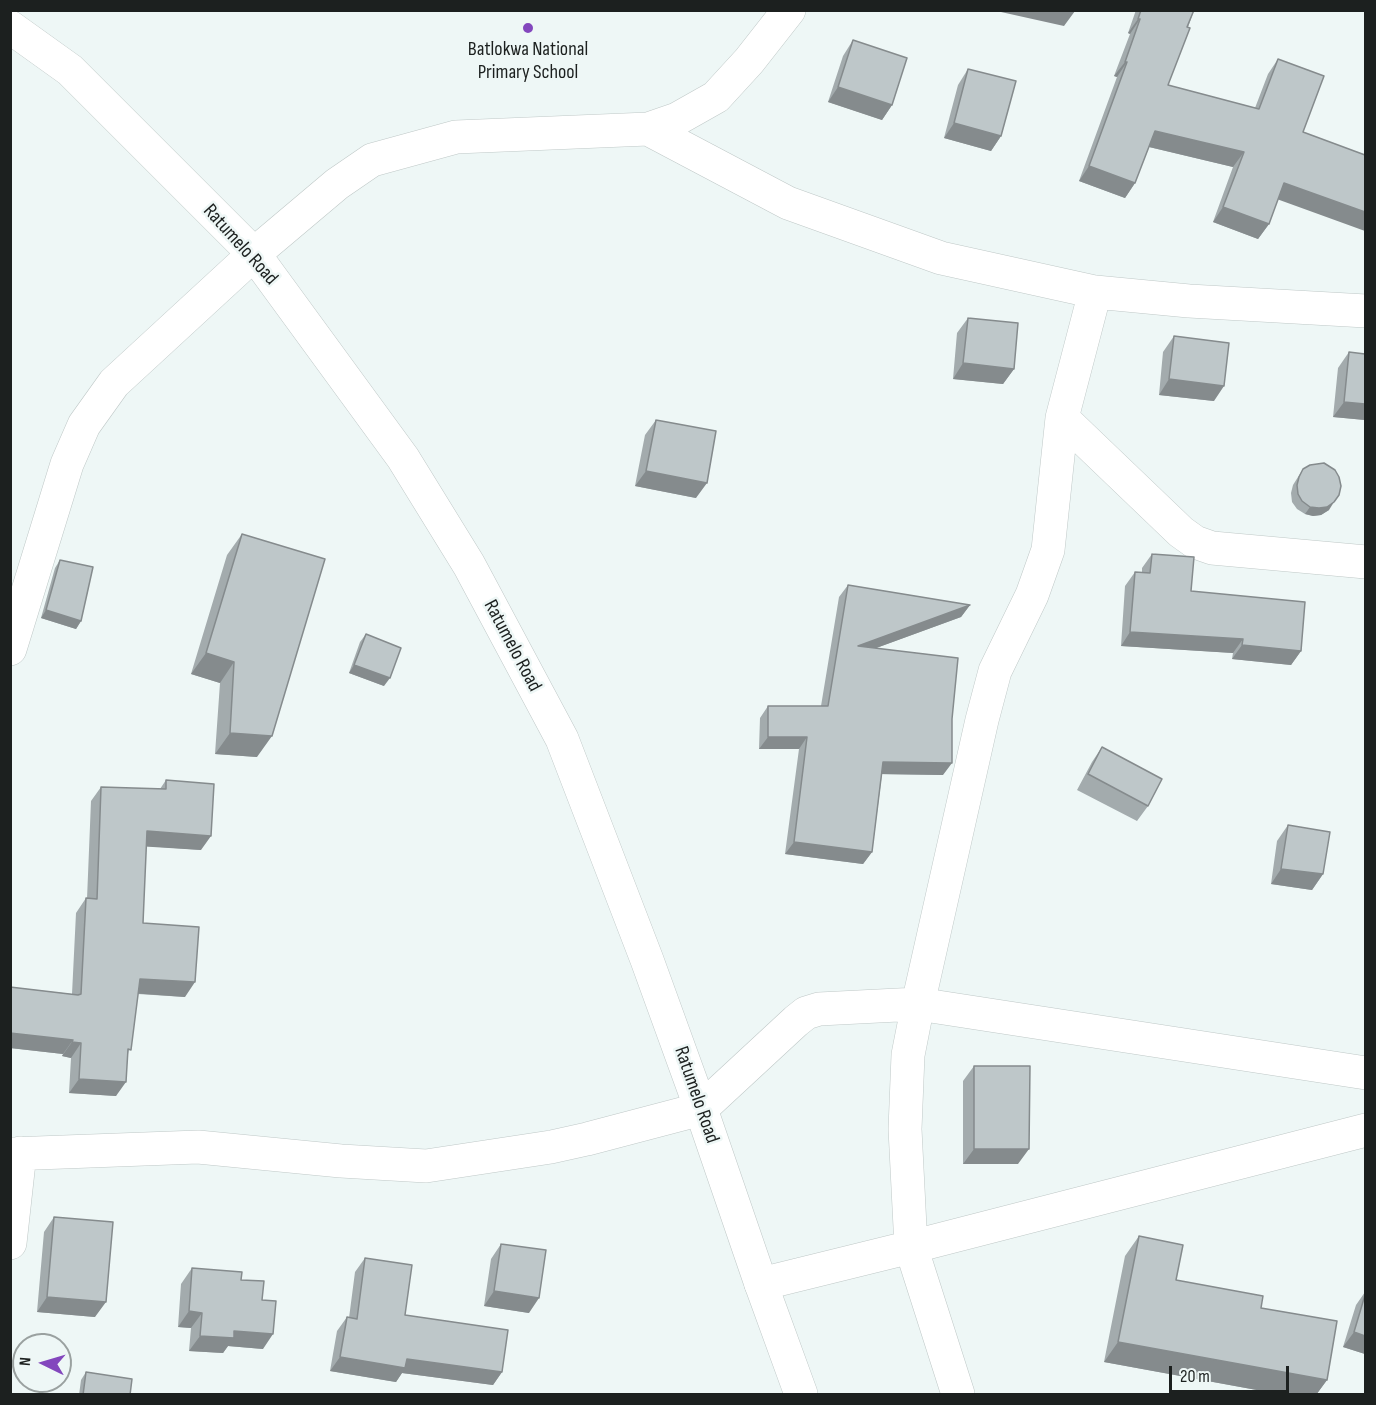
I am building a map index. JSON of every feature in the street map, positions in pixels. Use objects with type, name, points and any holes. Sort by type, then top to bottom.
[{"type":"street","points":[[10,650],[67,464],[84,425],[114,383],[254,254],[337,184],[372,160],[456,137],[648,129],[677,119],[716,97],[749,61],[789,10]]},
{"type":"street","name":"Ratumelo Road","points":[[10,27],[70,70],[254,254],[403,458],[469,565],[562,739],[701,1108],[801,1395]]},
{"type":"street","points":[[648,129],[788,203],[941,258],[1095,292],[1189,301],[1365,311]]},
{"type":"street","points":[[958,1395],[911,1247],[905,1130],[908,1055],[982,720],[993,681],[1007,645],[1032,595],[1048,550],[1062,418],[1095,292]]},
{"type":"street","points":[[1062,418],[1194,542],[1212,548],[1365,562]]},
{"type":"street","points":[[10,1243],[15,1154],[198,1147],[341,1161],[426,1166],[551,1147],[587,1140],[701,1108],[806,1013],[819,1009],[918,1004],[1365,1073]]},
{"type":"street","points":[[761,1284],[1365,1130]]},
{"type":"building","points":[[1141,10],[1194,10],[1187,27],[1190,28],[1168,85],[1259,109],[1278,59],[1324,76],[1303,132],[1365,155],[1365,212],[1284,183],[1269,224],[1223,207],[1244,152],[1155,131],[1135,183],[1089,166],[1127,62],[1125,62]]},
{"type":"building","points":[[853,40],[907,58],[892,105],[838,87]]},
{"type":"building","points":[[968,69],[1016,81],[1001,136],[954,123]]},
{"type":"building","points":[[968,318],[1018,323],[1014,369],[963,363]]},
{"type":"building","points":[[1174,336],[1229,343],[1224,386],[1169,379]]},
{"type":"building","points":[[1349,352],[1365,354],[1365,404],[1344,402]]},
{"type":"building","points":[[656,420],[716,431],[707,483],[646,471]]},
{"type":"building","points":[[1324,463],[1335,470],[1339,477],[1341,486],[1339,495],[1327,507],[1310,507],[1302,501],[1298,494],[1299,477],[1303,469],[1310,465]]},
{"type":"building","points":[[242,534],[325,559],[272,736],[230,733],[234,662],[206,653]]},
{"type":"building","points":[[1152,554],[1194,557],[1191,591],[1305,602],[1301,651],[1242,645],[1243,639],[1130,632],[1135,572],[1150,573]]},
{"type":"building","points":[[60,560],[93,567],[81,621],[46,610]]},
{"type":"building","points":[[848,585],[970,605],[858,646],[958,658],[952,719],[952,763],[883,762],[872,852],[794,842],[807,737],[768,737],[768,706],[828,706]]},
{"type":"building","points":[[366,634],[401,648],[390,678],[354,665]]},
{"type":"building","points":[[1102,747],[1162,779],[1148,806],[1088,774]]},
{"type":"building","points":[[166,780],[214,784],[211,836],[147,831],[143,923],[199,927],[195,982],[140,979],[131,1050],[128,1049],[126,1082],[79,1079],[81,1043],[72,1042],[73,1040],[10,1033],[10,987],[81,994],[86,898],[97,899],[101,787],[166,789]]},
{"type":"building","points":[[1288,825],[1330,832],[1323,874],[1281,869]]},
{"type":"building","points":[[974,1066],[1030,1066],[1029,1149],[974,1149]]},
{"type":"building","points":[[54,1217],[113,1222],[106,1302],[47,1297]]},
{"type":"building","points":[[1139,1236],[1183,1245],[1176,1280],[1263,1296],[1261,1308],[1337,1321],[1327,1380],[1118,1342]]},
{"type":"building","points":[[501,1244],[546,1250],[539,1298],[494,1291]]},
{"type":"building","points":[[365,1258],[412,1265],[405,1315],[508,1330],[502,1372],[407,1359],[405,1368],[340,1357],[347,1317],[357,1319]]},
{"type":"building","points":[[192,1268],[242,1272],[241,1280],[264,1281],[262,1300],[276,1301],[273,1334],[234,1331],[234,1338],[200,1336],[202,1313],[189,1311]]},
{"type":"building","points":[[1365,1295],[1365,1336],[1354,1332]]},
{"type":"building","points":[[86,1372],[132,1379],[130,1395],[83,1395]]},
{"type":"place","name":"Batlokwa National Primary School","points":[[528,28]]}]
